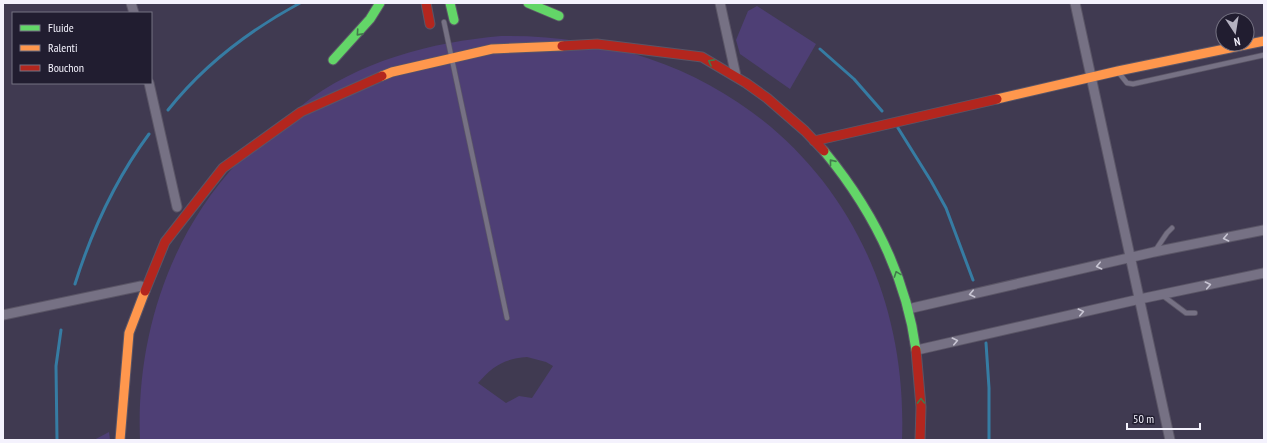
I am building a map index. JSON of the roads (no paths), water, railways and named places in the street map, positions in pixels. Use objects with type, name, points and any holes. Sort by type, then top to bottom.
[{"type":"main road","points":[[357,49],[330,62],[370,19],[380,3]]},
{"type":"main road","points":[[426,3],[430,24]]},
{"type":"main road","points":[[418,28],[457,19],[450,3]]},
{"type":"main road","points":[[528,3],[563,16],[529,14]]},
{"type":"main road","points":[[814,141],[1118,71],[1264,41]]},
{"type":"main road","points":[[673,44],[702,57],[736,76],[777,106],[814,141],[841,173],[871,219],[890,256],[908,309],[917,350],[921,392],[920,440]]},
{"type":"main road","points":[[120,440],[120,390],[123,360],[132,315],[140,286],[151,259],[174,213],[185,195]]},
{"type":"street","points":[[720,3],[736,76]]},
{"type":"street","points":[[1075,3],[1170,440]]},
{"type":"street","points":[[149,84],[174,213]]},
{"type":"street","points":[[908,309],[1154,252],[1264,230]]},
{"type":"street","points":[[917,350],[1140,299],[1264,273]]},
{"type":"street","points":[[3,315],[140,286]]},
{"type":"lane","points":[[444,22],[508,318]]},
{"type":"lane","points":[[1118,71],[1127,83],[1133,84],[1264,55]]},
{"type":"lane","points":[[1154,252],[1172,228]]},
{"type":"lane","points":[[1162,295],[1186,313],[1195,313]]},
{"type":"waterway","points":[[168,110],[196,79],[228,50],[263,25],[300,3]]},
{"type":"waterway","points":[[820,49],[854,79],[882,111]]},
{"type":"waterway","points":[[898,128],[946,208],[973,280]]},
{"type":"waterway","points":[[75,284],[89,244],[115,187],[125,169],[149,134]]},
{"type":"waterway","points":[[57,440],[56,366],[61,330]]},
{"type":"waterway","points":[[986,343],[989,388],[989,440]]}]
